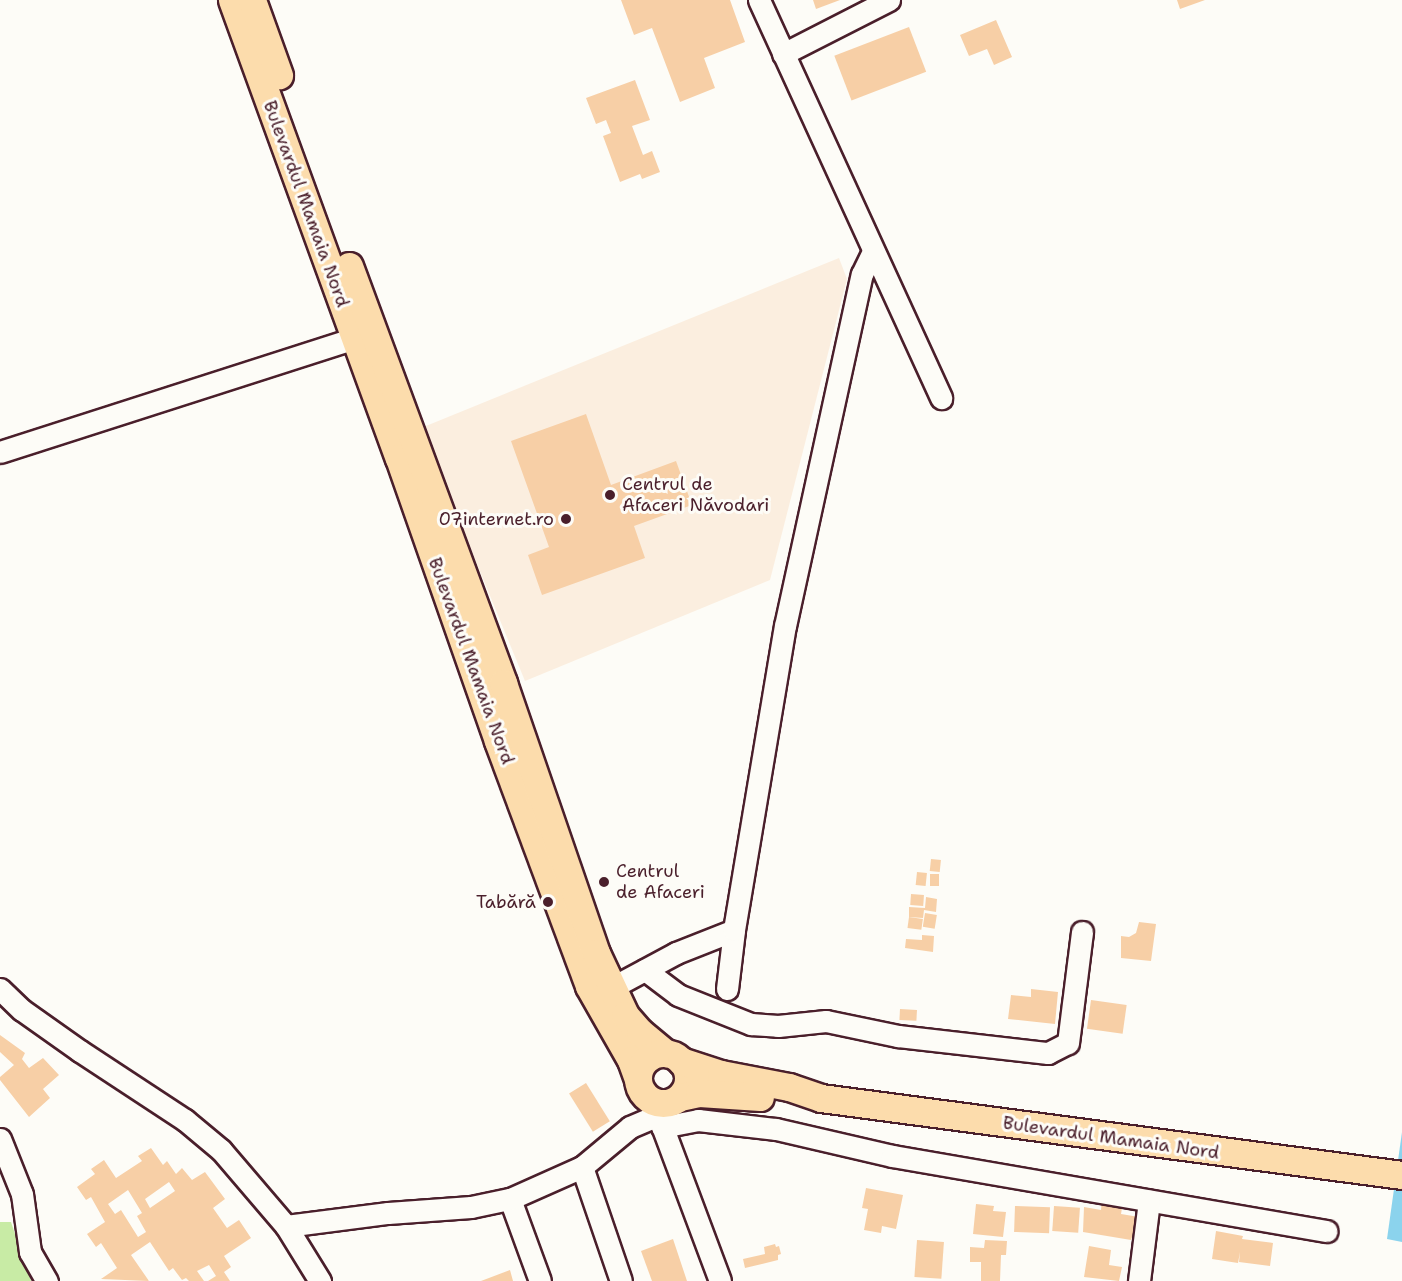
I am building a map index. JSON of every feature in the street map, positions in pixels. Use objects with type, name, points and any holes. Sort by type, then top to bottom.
[{"type":"main road","name":"Bulevardul Mamaia Nord","points":[[232,0],[498,741],[589,986],[631,1060],[638,1079]]},
{"type":"main road","name":"Bulevardul Mamaia Nord","points":[[252,0],[503,683],[610,988],[631,1023],[673,1057],[721,1074],[789,1087],[821,1098],[1402,1175]]},
{"type":"main road","points":[[673,1057],[688,1074],[688,1083],[664,1111],[644,1094],[638,1079],[639,1070],[649,1058],[673,1057]]},
{"type":"main road","name":"Bulevardul Mamaia Nord","points":[[664,1111],[699,1094],[789,1100],[821,1098]]},
{"type":"street","points":[[759,0],[941,398]]},
{"type":"street","points":[[783,54],[890,0]]},
{"type":"street","points":[[726,990],[785,626],[862,274],[873,251]]},
{"type":"street","points":[[0,452],[355,338]]},
{"type":"street","points":[[610,988],[676,953],[734,930]]},
{"type":"street","points":[[645,970],[678,995],[751,1024],[778,1026],[826,1021],[898,1036],[1048,1053],[1068,1043],[1082,932]]},
{"type":"street","points":[[0,989],[47,1028],[159,1101],[208,1139],[235,1165],[285,1226],[320,1281]]},
{"type":"street","points":[[285,1226],[388,1213],[471,1207],[510,1199],[582,1167],[630,1127],[664,1111],[698,1120],[766,1127],[892,1156],[1327,1231]]},
{"type":"street","points":[[664,1111],[720,1281]]},
{"type":"street","points":[[0,1139],[22,1194],[30,1252],[47,1281]]},
{"type":"street","points":[[582,1167],[621,1281]]},
{"type":"street","points":[[510,1199],[540,1281]]},
{"type":"street","points":[[1139,1281],[1149,1202]]},
{"type":"shaded area","points":[[839,258],[847,279],[770,580],[525,681],[421,428]]},
{"type":"green space","points":[[0,1222],[11,1222],[31,1281],[0,1281]]},
{"type":"water","points":[[1402,1132],[1402,1242],[1387,1239]]},
{"type":"building","points":[[621,0],[730,0],[745,42],[704,58],[715,88],[680,102],[652,28],[634,35]]},
{"type":"building","points":[[813,0],[840,0],[816,9]]},
{"type":"building","points":[[1177,0],[1205,0],[1180,9]]},
{"type":"building","points":[[996,20],[1012,57],[994,65],[987,49],[969,56],[960,35]]},
{"type":"building","points":[[909,27],[926,72],[852,100],[834,56]]},
{"type":"building","points":[[635,80],[650,120],[632,126],[643,155],[652,151],[660,172],[642,179],[640,174],[620,182],[603,136],[611,133],[606,120],[596,124],[586,98]]},
{"type":"building","name":"Centrul de Afaceri Năvodari","points":[[586,414],[611,485],[676,461],[692,505],[634,526],[645,558],[542,595],[528,555],[549,547],[511,441]]},
{"type":"building","points":[[931,859],[941,860],[940,872],[930,871]]},
{"type":"building","points":[[917,872],[927,873],[926,886],[916,885]]},
{"type":"building","points":[[930,874],[939,874],[939,886],[930,886]]},
{"type":"building","points":[[911,894],[924,895],[923,906],[910,905]]},
{"type":"building","points":[[926,897],[937,899],[936,912],[924,910],[923,918],[909,917],[909,907],[925,908]]},
{"type":"building","points":[[925,913],[937,915],[935,929],[923,927]]},
{"type":"building","points":[[909,917],[923,919],[921,930],[907,928]]},
{"type":"building","points":[[1139,922],[1156,924],[1151,961],[1121,958],[1121,936],[1129,937],[1136,933]]},
{"type":"building","points":[[922,935],[934,936],[933,952],[905,948],[906,939],[922,940]]},
{"type":"building","points":[[1031,989],[1058,992],[1055,1024],[1008,1019],[1011,995],[1031,997]]},
{"type":"building","points":[[1091,1000],[1127,1005],[1123,1034],[1087,1029]]},
{"type":"building","points":[[900,1009],[917,1010],[916,1021],[899,1020]]},
{"type":"building","points":[[0,1035],[25,1053],[22,1059],[29,1068],[43,1058],[59,1075],[43,1089],[50,1098],[29,1117],[0,1080],[0,1077],[14,1065],[0,1052]]},
{"type":"building","points":[[586,1083],[610,1121],[593,1132],[569,1094]]},
{"type":"building","points":[[151,1148],[163,1165],[167,1161],[176,1174],[182,1168],[192,1180],[205,1172],[225,1199],[213,1208],[227,1228],[239,1220],[251,1238],[224,1256],[231,1267],[224,1272],[230,1281],[208,1281],[216,1276],[209,1265],[197,1271],[204,1281],[189,1281],[186,1278],[182,1280],[173,1268],[169,1271],[150,1242],[131,1255],[149,1281],[101,1279],[117,1268],[101,1243],[96,1247],[87,1234],[105,1222],[91,1197],[86,1200],[77,1187],[95,1174],[91,1169],[104,1160],[116,1178],[142,1161],[138,1156]],"holes":[[[169,1182],[175,1191],[150,1208],[145,1199]],[[128,1190],[142,1213],[137,1216],[146,1232],[138,1237],[121,1210],[115,1214],[108,1204]]]},
{"type":"building","points":[[866,1188],[903,1195],[896,1229],[882,1226],[881,1233],[864,1230],[868,1209],[862,1208]]},
{"type":"building","points":[[1102,1199],[1123,1202],[1121,1214],[1139,1217],[1131,1240],[1083,1232],[1084,1207],[1101,1210]]},
{"type":"building","points":[[976,1204],[994,1206],[993,1211],[1006,1212],[1003,1237],[973,1234]]},
{"type":"building","points":[[1015,1206],[1050,1207],[1049,1233],[1014,1232]]},
{"type":"building","points":[[1054,1206],[1080,1208],[1078,1233],[1052,1231]]},
{"type":"building","points":[[1216,1231],[1243,1236],[1242,1239],[1273,1243],[1270,1266],[1239,1262],[1240,1252],[1238,1263],[1212,1259]]},
{"type":"building","points":[[673,1239],[687,1281],[652,1281],[641,1251]]},
{"type":"building","points":[[917,1240],[944,1242],[941,1279],[914,1277]]},
{"type":"building","points":[[985,1240],[1007,1241],[1006,1255],[1001,1255],[1000,1281],[981,1281],[981,1262],[970,1262],[970,1247],[984,1248]]},
{"type":"building","points":[[775,1244],[776,1247],[779,1246],[781,1254],[778,1255],[778,1260],[745,1268],[743,1259],[765,1254],[764,1247]]},
{"type":"building","points":[[1089,1246],[1111,1250],[1109,1265],[1122,1267],[1119,1281],[1084,1277]]},
{"type":"building","points":[[510,1270],[513,1281],[481,1281]]},
{"type":"place","name":"Centrul de Afaceri Năvodari","points":[[610,495]]},
{"type":"place","name":"07internet.ro","points":[[566,519]]},
{"type":"place","name":"Centrul de Afaceri","points":[[604,882]]},
{"type":"place","name":"Tabără","points":[[548,902]]}]
